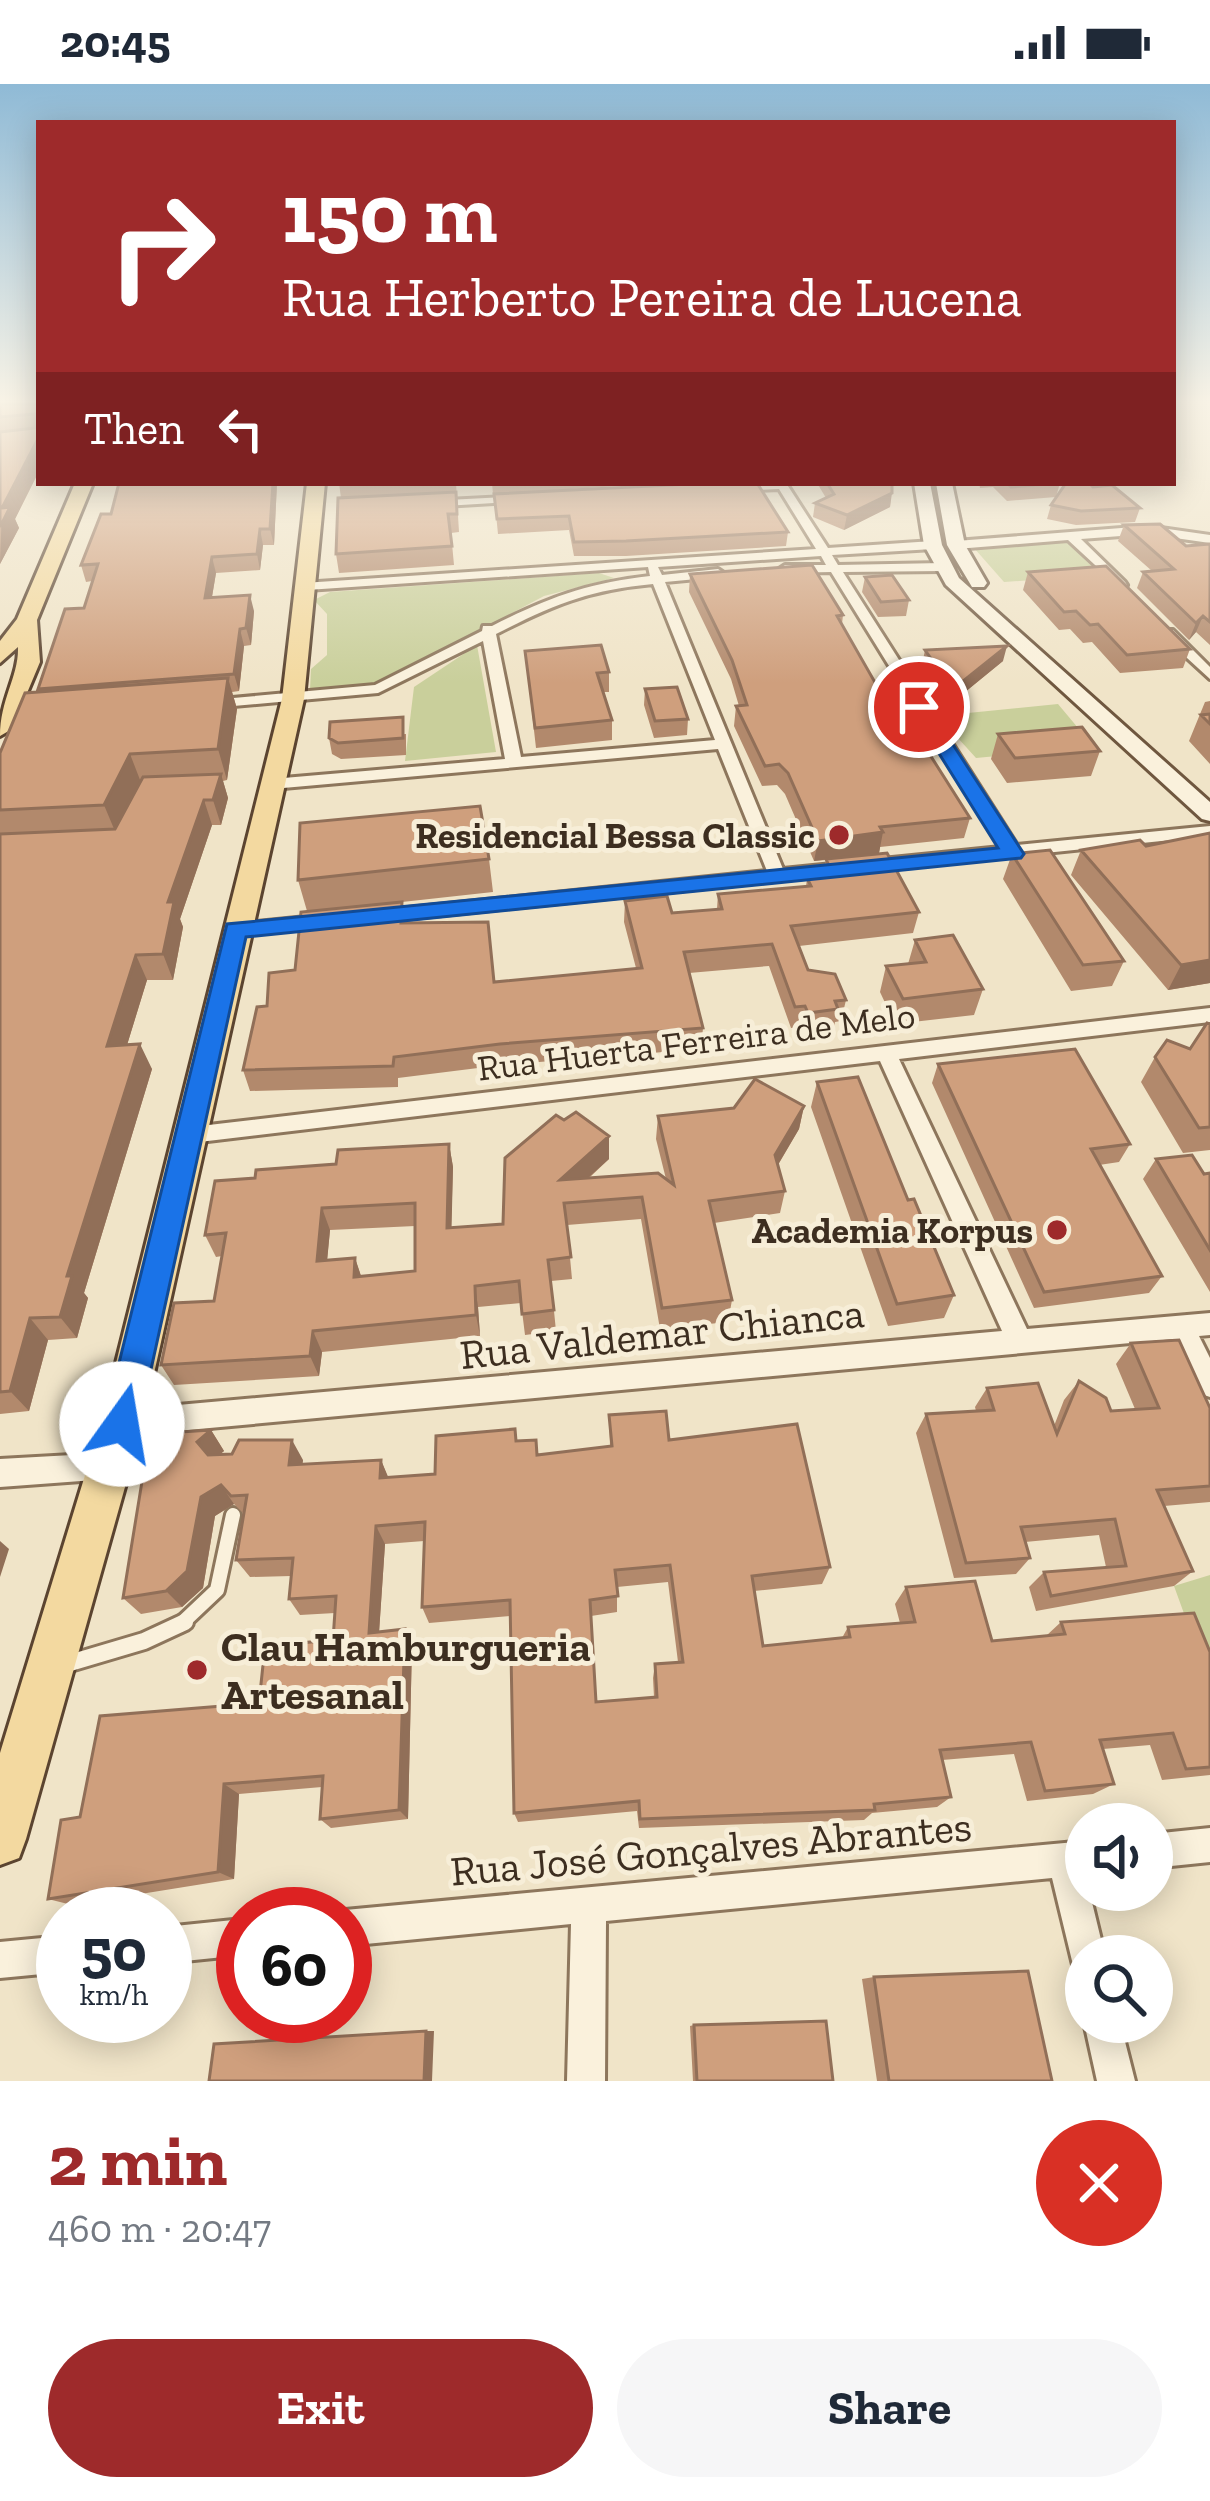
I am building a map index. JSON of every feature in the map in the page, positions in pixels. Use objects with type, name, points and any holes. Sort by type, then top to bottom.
[{"type":"main road","points":[[0,656],[28,620],[78,497]]},
{"type":"main road","points":[[0,1839],[117,1466],[122,1424],[293,698],[315,497]]},
{"type":"main road","points":[[925,497],[933,545],[943,567],[1006,634],[1210,814]]},
{"type":"main road","points":[[947,497],[956,545],[997,606],[1210,791]]},
{"type":"main road","points":[[12,721],[29,662],[28,620]]},
{"type":"street","points":[[790,497],[1013,854]]},
{"type":"street","points":[[408,505],[548,498]]},
{"type":"street","points":[[314,510],[337,509]]},
{"type":"street","points":[[956,545],[1148,530],[1210,539]]},
{"type":"street","points":[[1072,537],[1133,598]]},
{"type":"street","points":[[307,586],[654,571],[933,545]]},
{"type":"street","points":[[826,558],[943,567]]},
{"type":"street","points":[[192,705],[392,685],[488,629],[574,593],[654,571]]},
{"type":"street","points":[[654,571],[778,878]]},
{"type":"street","points":[[1149,614],[1210,675]]},
{"type":"street","points":[[488,629],[514,763]]},
{"type":"street","points":[[272,784],[725,744]]},
{"type":"street","points":[[236,930],[1210,831]]},
{"type":"street","name":"Rua Huerta Ferreira de Melo","points":[[191,1133],[1210,1016]]},
{"type":"street","points":[[886,1052],[1019,1340]]},
{"type":"street","name":"Rua Valdemar Chianca","points":[[122,1424],[245,1421],[1210,1324]]},
{"type":"street","points":[[1181,1326],[1210,1384]]},
{"type":"street","points":[[0,1472],[117,1466]]},
{"type":"street","points":[[1173,1849],[1210,1845]]},
{"type":"street","name":"Rua José Gonçalves Abrantes","points":[[372,1925],[1065,1860]]},
{"type":"street","points":[[586,2081],[589,1905]]},
{"type":"street","points":[[0,1960],[36,1957]]},
{"type":"street","points":[[1107,2043],[1115,2081]]},
{"type":"lane","points":[[54,1667],[127,1647],[200,1611],[214,1596],[233,1515]]},
{"type":"green space","points":[[1066,541],[1101,575],[1004,582],[974,548]]},
{"type":"green space","points":[[599,573],[614,578],[544,596],[381,683],[310,690],[311,669],[327,655],[327,614],[314,600],[330,592]]},
{"type":"green space","points":[[477,645],[496,752],[405,761],[414,687]]},
{"type":"green space","points":[[1058,704],[1094,747],[976,758],[938,716]]},
{"type":"green space","points":[[1210,1575],[1210,1685],[1174,1586]]},
{"type":"building","points":[[0,497],[8,497],[2,508],[10,507],[0,527]]},
{"type":"building","points":[[115,497],[272,497],[270,529],[260,529],[257,554],[212,557],[205,598],[250,595],[234,674],[38,689],[65,609],[84,608],[98,564],[81,565],[101,514],[111,514]]},
{"type":"building","points":[[456,497],[457,514],[448,514],[452,546],[336,554],[338,498]]},
{"type":"building","points":[[494,497],[766,497],[788,532],[574,542],[569,516],[497,519]]},
{"type":"building","points":[[827,497],[883,497],[847,515],[815,503]]},
{"type":"building","points":[[1056,497],[1127,497],[1140,508],[1081,511],[1051,505]]},
{"type":"building","points":[[1160,524],[1186,546],[1210,544],[1210,622],[1203,616],[1196,623],[1143,572],[1174,569],[1124,525]]},
{"type":"building","points":[[812,565],[881,693],[925,747],[970,818],[880,827],[883,832],[818,841],[788,773],[779,764],[765,766],[736,706],[747,705],[732,660],[690,574]]},
{"type":"building","points":[[1106,566],[1190,649],[1127,655],[1098,624],[1090,625],[1076,611],[1064,612],[1028,572]]},
{"type":"building","points":[[892,575],[909,600],[881,602],[865,577]]},
{"type":"building","points":[[601,645],[609,672],[597,673],[612,720],[535,728],[525,651]]},
{"type":"building","points":[[1007,646],[947,694],[925,650]]},
{"type":"building","points":[[228,678],[218,749],[130,754],[104,805],[0,810],[0,753],[25,693]]},
{"type":"building","points":[[677,687],[688,719],[655,721],[645,689]]},
{"type":"building","points":[[403,717],[403,738],[338,743],[329,738],[330,722]]},
{"type":"building","points":[[1082,727],[1100,751],[1015,758],[998,734]]},
{"type":"building","points":[[221,774],[213,800],[204,800],[168,902],[174,902],[163,954],[136,955],[107,1046],[140,1044],[67,1276],[72,1276],[60,1317],[30,1318],[10,1391],[0,1392],[0,834],[115,829],[143,777]]},
{"type":"building","points":[[480,806],[489,859],[298,880],[300,823]]},
{"type":"building","points":[[1210,833],[1210,960],[1181,965],[1081,850],[1140,840],[1146,846]]},
{"type":"building","points":[[1050,850],[1124,961],[1083,965],[1012,854]]},
{"type":"building","points":[[887,853],[919,912],[791,926],[808,970],[835,974],[846,1000],[835,1001],[838,1009],[808,1013],[805,1006],[795,1007],[772,944],[684,952],[703,1028],[500,1044],[394,1057],[393,1066],[243,1070],[257,1007],[267,1006],[269,973],[295,970],[301,912],[402,902],[401,923],[488,922],[494,982],[642,968],[625,901],[667,896],[672,913],[722,909],[718,894],[811,886],[807,878],[833,875],[826,859]]},
{"type":"building","points":[[953,935],[983,989],[903,999],[886,966],[926,962],[915,940]]},
{"type":"building","points":[[1207,1023],[1210,1127],[1199,1128],[1155,1057],[1167,1040],[1190,1049]]},
{"type":"building","points":[[1075,1049],[1130,1144],[1091,1149],[1162,1276],[1044,1292],[938,1064]]},
{"type":"building","points":[[858,1077],[908,1200],[914,1199],[954,1295],[897,1304],[817,1082]]},
{"type":"building","points":[[755,1079],[804,1106],[775,1155],[785,1191],[709,1201],[732,1300],[662,1308],[642,1197],[564,1203],[571,1257],[548,1260],[554,1310],[522,1314],[519,1281],[475,1286],[476,1315],[313,1331],[310,1356],[161,1365],[174,1303],[214,1301],[226,1233],[205,1235],[215,1181],[255,1178],[256,1170],[336,1164],[338,1150],[449,1144],[447,1228],[503,1224],[505,1158],[556,1115],[564,1120],[576,1112],[609,1136],[560,1180],[658,1173],[674,1185],[658,1116],[734,1108]],"holes":[[[415,1203],[415,1271],[354,1277],[355,1258],[317,1261],[322,1208]]]},
{"type":"building","points":[[1192,1155],[1204,1174],[1210,1173],[1210,1250],[1156,1159]]},
{"type":"building","points":[[1179,1340],[1210,1408],[1210,1486],[1157,1490],[1193,1571],[1051,1596],[1044,1572],[1126,1566],[1115,1519],[1021,1527],[1030,1558],[966,1563],[926,1414],[994,1410],[987,1388],[1038,1383],[1057,1434],[1079,1381],[1106,1398],[1111,1411],[1159,1408],[1131,1343]]},
{"type":"building","points":[[666,1411],[669,1440],[797,1424],[830,1567],[752,1576],[763,1646],[850,1637],[848,1627],[915,1622],[906,1587],[975,1581],[992,1641],[1065,1634],[1061,1622],[1194,1613],[1210,1652],[1210,1767],[1186,1769],[1173,1733],[1100,1740],[1114,1784],[1045,1791],[1031,1742],[940,1750],[951,1797],[874,1804],[875,1810],[640,1819],[639,1801],[514,1813],[510,1600],[422,1607],[425,1522],[376,1526],[369,1633],[405,1629],[399,1810],[320,1819],[323,1776],[224,1784],[218,1872],[124,1887],[50,1887],[61,1820],[80,1817],[100,1716],[259,1703],[265,1646],[333,1640],[336,1596],[289,1599],[293,1558],[236,1560],[247,1495],[231,1496],[221,1485],[201,1497],[187,1571],[166,1591],[123,1598],[146,1457],[160,1446],[150,1434],[211,1430],[197,1442],[208,1455],[232,1454],[239,1440],[292,1440],[289,1465],[381,1460],[380,1478],[435,1474],[436,1436],[515,1429],[516,1441],[536,1440],[537,1455],[612,1446],[609,1415]],"holes":[[[670,1565],[683,1662],[655,1664],[657,1697],[596,1702],[590,1600],[618,1596],[615,1570]]]},
{"type":"building","points":[[1028,1971],[1052,2081],[889,2081],[874,1977]]},
{"type":"building","points":[[826,2021],[833,2081],[697,2081],[694,2025]]},
{"type":"building","points":[[426,2031],[424,2081],[209,2081],[214,2044],[372,2043],[372,2034]]},
{"type":"place","name":"Residencial Bessa Classic","points":[[839,835]]},
{"type":"place","name":"Academia Korpus","points":[[1057,1230]]},
{"type":"place","name":"Clau Hamburgueria Artesanal","points":[[197,1670]]},
{"type":"route","points":[[122,1424],[236,930],[1013,854],[919,707]]}]
